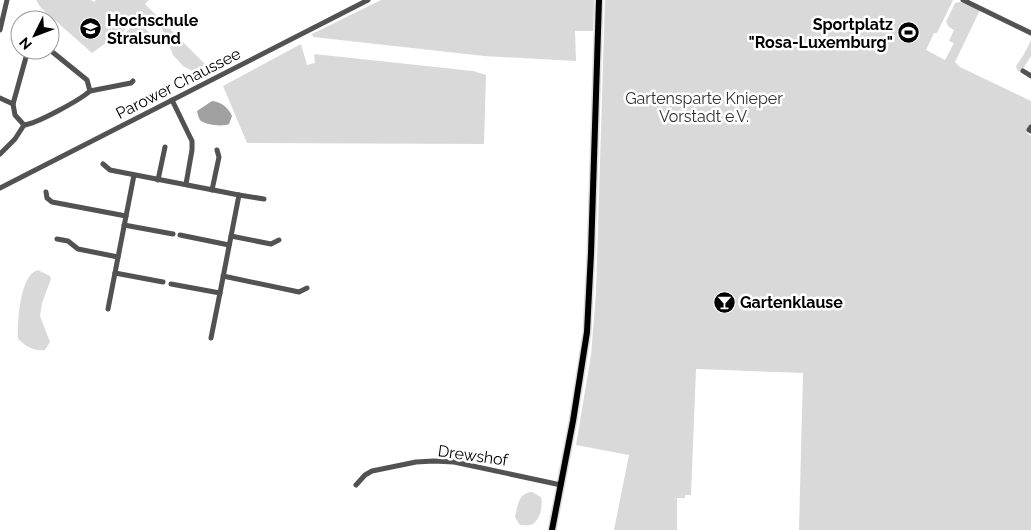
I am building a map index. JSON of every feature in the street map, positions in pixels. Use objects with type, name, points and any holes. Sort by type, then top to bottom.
[{"type":"main road","points":[[552,530],[575,412],[587,332],[599,0]]},
{"type":"street","points":[[0,30],[8,0]]},
{"type":"street","name":"Parower Chaussee","points":[[0,188],[368,0]]},
{"type":"street","points":[[963,0],[1031,33]]},
{"type":"street","points":[[60,58],[87,80],[90,91]]},
{"type":"street","points":[[25,60],[13,104],[16,115],[24,124],[30,124],[84,97],[90,91],[121,86],[133,81]]},
{"type":"street","points":[[1023,71],[1031,76]]},
{"type":"street","points":[[0,98],[13,104]]},
{"type":"street","points":[[172,100],[192,141],[186,184]]},
{"type":"street","points":[[0,154],[22,130],[24,124]]},
{"type":"street","points":[[158,180],[164,147]]},
{"type":"street","points":[[212,190],[219,157],[217,150]]},
{"type":"street","points":[[103,164],[110,170],[264,199]]},
{"type":"street","points":[[108,309],[134,175]]},
{"type":"street","points":[[46,192],[47,198],[52,202],[126,216]]},
{"type":"street","points":[[211,338],[239,195]]},
{"type":"street","points":[[124,225],[173,234]]},
{"type":"street","points":[[180,235],[229,245]]},
{"type":"street","points":[[231,236],[271,244],[279,240]]},
{"type":"street","points":[[57,239],[68,241],[78,249],[118,257]]},
{"type":"street","points":[[115,273],[163,282]]},
{"type":"street","points":[[223,276],[299,292],[307,288]]},
{"type":"street","points":[[171,284],[220,293]]},
{"type":"street","name":"Drewshof","points":[[356,485],[364,475],[372,471],[416,462],[434,461],[454,462],[561,484]]},
{"type":"green space","name":"Hochschule Stralsund","points":[[36,0],[91,0],[94,2],[96,0],[149,0],[145,4],[210,69],[200,75],[183,66],[173,55],[161,26],[149,15],[133,18],[116,42],[106,43],[92,53],[60,25],[60,10],[43,10]]},
{"type":"green space","points":[[381,0],[594,0],[593,31],[575,31],[576,61],[484,56],[313,37],[312,34]]},
{"type":"green space","name":"Gartensparte Knieper Vorstadt e.V.","points":[[605,0],[953,0],[937,33],[934,33],[926,50],[945,60],[954,43],[949,41],[954,30],[946,22],[955,3],[960,2],[980,10],[955,62],[960,67],[1031,101],[1031,124],[1026,132],[1031,136],[1031,530],[799,530],[803,373],[696,369],[691,495],[685,495],[685,498],[677,498],[677,530],[614,530],[629,455],[576,445],[591,355],[596,293]]},
{"type":"green space","points":[[138,20],[151,35],[131,47],[124,35]]},
{"type":"green space","points":[[1031,40],[1031,56],[1021,72],[1017,70],[1016,66]]},
{"type":"green space","points":[[301,44],[307,65],[315,63],[314,54],[473,71],[486,75],[484,144],[247,143],[223,86]]},
{"type":"green space","points":[[38,270],[50,276],[51,279],[42,303],[40,316],[50,342],[45,350],[30,348],[18,339],[19,311],[23,289],[32,273]]},
{"type":"green space","points":[[532,492],[541,497],[540,515],[533,524],[520,525],[515,517],[518,504],[521,497]]},
{"type":"shaded area","points":[[212,101],[218,102],[228,110],[232,116],[229,124],[214,125],[200,120],[197,111]]},
{"type":"place","name":"Hochschule Stralsund","points":[[91,29]]},
{"type":"place","name":"Sportplatz \"Rosa-Luxemburg\"","points":[[909,33]]},
{"type":"place","name":"Gartenklause","points":[[724,302]]}]
